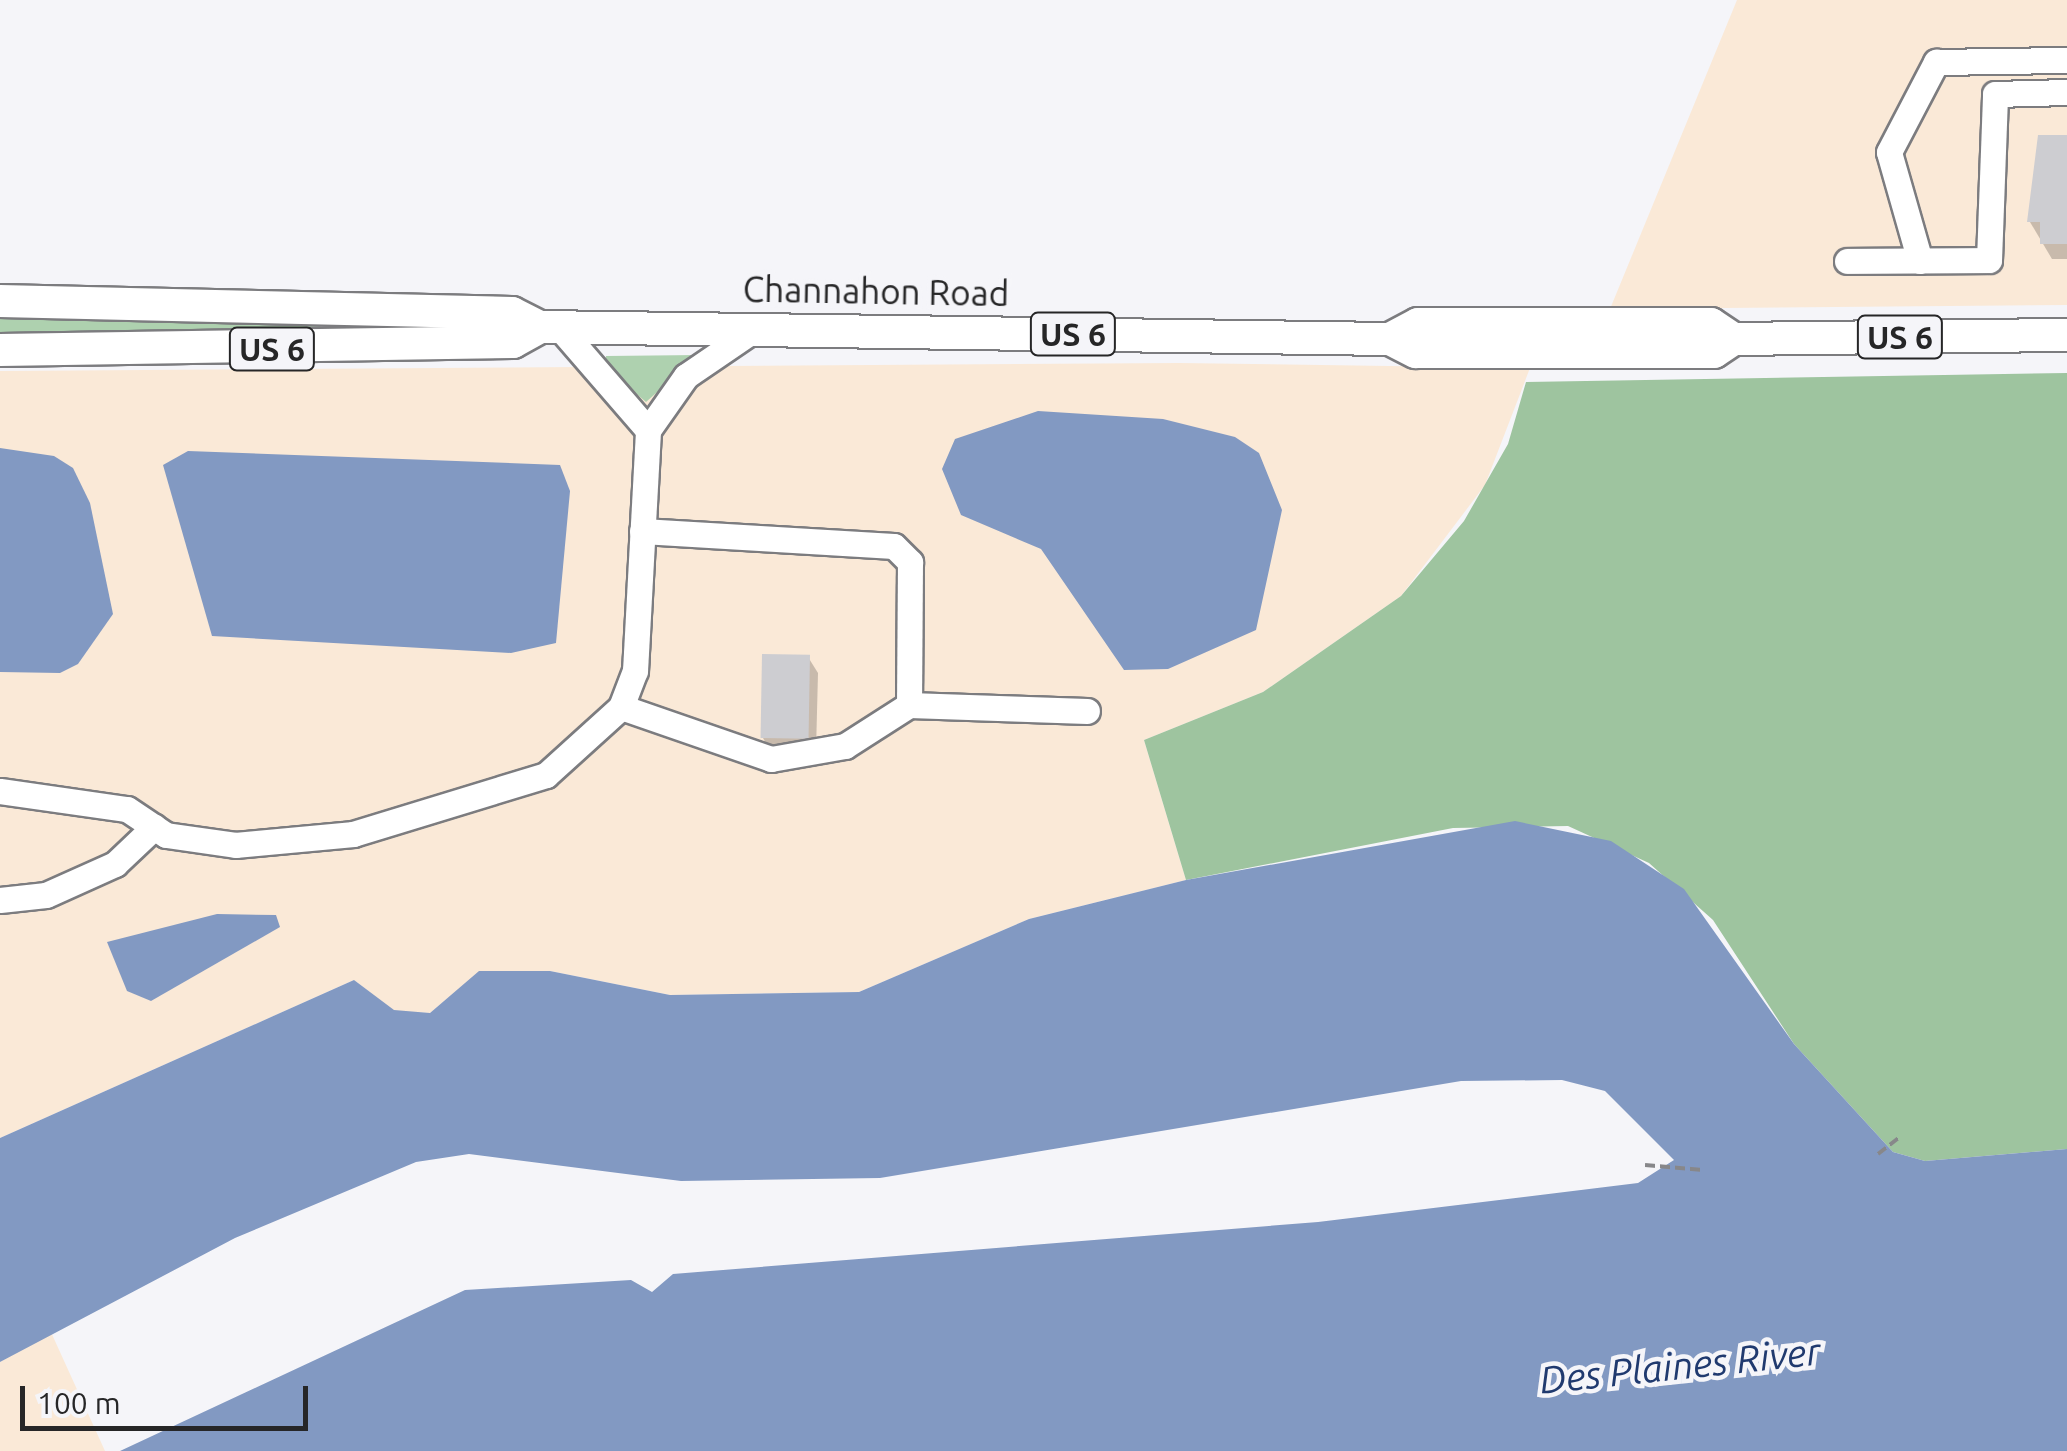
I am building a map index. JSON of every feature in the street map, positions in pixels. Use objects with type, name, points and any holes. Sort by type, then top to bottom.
[{"type":"main road","name":"Channahon Road","points":[[0,300],[512,313],[550,327],[1390,339],[1416,352],[1714,352],[1733,339],[2067,335]]},
{"type":"main road","name":"Channahon Road","points":[[0,350],[512,342],[550,327]]},
{"type":"lane","points":[[1920,260],[1889,152],[1936,62],[2067,60]]},
{"type":"lane","points":[[1848,261],[1989,260],[1995,94],[2067,92]]},
{"type":"lane","points":[[550,327],[648,430]]},
{"type":"lane","points":[[0,791],[126,810],[154,827],[235,845],[353,834],[546,775],[621,707],[635,672],[648,430],[686,376],[755,329]]},
{"type":"lane","points":[[642,532],[894,546],[910,562],[909,706]]},
{"type":"lane","points":[[621,707],[771,759],[846,746],[909,706],[1087,711]]},
{"type":"lane","points":[[0,900],[46,894],[115,864],[154,827]]},
{"type":"path","points":[[1878,1154],[1900,1138]]},
{"type":"path","points":[[1645,1165],[1703,1170]]},
{"type":"shaded area","points":[[1737,0],[2067,0],[2067,305],[1610,309]]},
{"type":"shaded area","points":[[1179,363],[1530,368],[1485,485],[1401,596],[1263,692],[1144,740],[1186,880],[1029,919],[859,992],[670,995],[550,971],[480,971],[430,1013],[394,1011],[354,980],[0,1138],[0,371]]},
{"type":"shaded area","points":[[50,1330],[105,1451],[0,1451],[0,1362]]},
{"type":"green space","points":[[0,318],[320,325],[321,335],[0,337]]},
{"type":"green space","points":[[699,355],[646,402],[605,367],[606,356]]},
{"type":"green space","points":[[2067,373],[2067,1149],[1925,1161],[1893,1152],[1794,1044],[1713,920],[1649,863],[1568,826],[1453,828],[1186,880],[1144,740],[1263,692],[1401,596],[1464,521],[1508,444],[1526,382]]},
{"type":"water","points":[[1038,411],[1163,419],[1235,437],[1259,453],[1282,510],[1256,630],[1168,669],[1124,670],[1041,549],[961,515],[942,469],[955,439]]},
{"type":"water","points":[[0,448],[54,456],[73,468],[90,503],[113,614],[78,664],[60,673],[0,672]]},
{"type":"water","points":[[188,451],[560,465],[570,491],[556,643],[511,653],[212,636],[163,465]]},
{"type":"water","name":"Des Plaines River","points":[[1515,821],[1611,841],[1684,889],[1794,1044],[1893,1152],[1925,1161],[2067,1149],[2067,1451],[120,1451],[465,1290],[631,1280],[652,1292],[673,1274],[1318,1222],[1638,1183],[1674,1160],[1605,1091],[1562,1080],[1461,1081],[880,1178],[681,1181],[469,1154],[416,1162],[235,1238],[0,1362],[0,1138],[354,980],[394,1010],[430,1013],[479,971],[550,971],[670,995],[859,992],[1029,919],[1186,880]]},
{"type":"water","points":[[217,914],[276,915],[280,927],[151,1001],[127,991],[107,942]]},
{"type":"building","points":[[2038,135],[2067,135],[2067,244],[2040,244],[2040,222],[2027,222]]},
{"type":"building","points":[[762,654],[810,655],[809,739],[761,738]]}]
